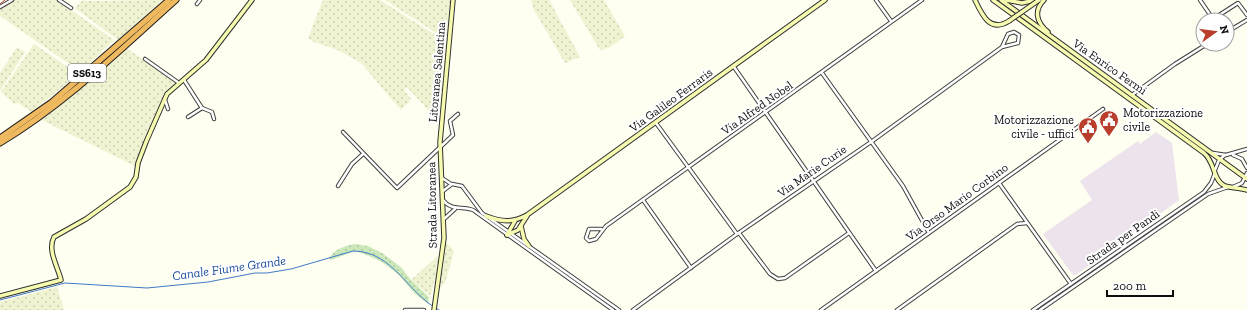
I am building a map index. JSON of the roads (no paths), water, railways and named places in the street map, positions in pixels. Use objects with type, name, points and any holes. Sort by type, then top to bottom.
[{"type":"highway","name":"SS613","points":[[0,138],[52,102],[169,0]]},
{"type":"highway","name":"SS613","points":[[0,143],[50,110],[70,94],[176,0]]},
{"type":"street","points":[[0,7],[12,0]]},
{"type":"street","points":[[59,0],[72,8]]},
{"type":"street","points":[[197,4],[200,0]]},
{"type":"street","points":[[0,296],[60,280],[52,250],[51,242],[54,237],[86,219],[130,187],[136,177],[138,163],[165,99],[171,90],[206,60],[252,0]]},
{"type":"street","name":"Litoranea Salentina","points":[[440,146],[453,0]]},
{"type":"street","name":"Via Galileo Ferraris","points":[[486,216],[498,221],[515,221],[527,215],[734,67],[820,1],[825,0]]},
{"type":"street","points":[[876,0],[891,21]]},
{"type":"street","name":"Via Alfred Nobel","points":[[602,229],[589,229],[586,238],[593,241],[599,236],[602,229],[922,0]]},
{"type":"street","points":[[975,0],[987,22],[999,25],[1009,21],[1039,0]]},
{"type":"street","name":"Via Enrico Fermi","points":[[994,0],[1204,153],[1210,159],[1215,171]]},
{"type":"street","name":"Via Enrico Fermi","points":[[1001,0],[1055,41],[1247,177]]},
{"type":"street","points":[[1006,0],[1022,3],[1035,0]]},
{"type":"street","points":[[1044,0],[1039,6],[1037,16],[1042,27],[1055,41]]},
{"type":"street","points":[[1200,0],[1208,12]]},
{"type":"street","points":[[1224,12],[1238,3],[1247,15]]},
{"type":"street","points":[[1235,27],[1247,20]]},
{"type":"street","name":"Via Marie Curie","points":[[633,310],[738,233],[871,142],[1002,47],[1018,43],[1018,35],[1014,32],[1008,34],[1002,47]]},
{"type":"street","points":[[1132,95],[1195,52]]},
{"type":"street","points":[[145,59],[179,83]]},
{"type":"street","points":[[734,67],[812,182],[876,271]]},
{"type":"street","points":[[822,73],[902,186],[929,233]]},
{"type":"street","points":[[184,79],[202,108],[212,112],[214,120]]},
{"type":"street","points":[[165,99],[168,109]]},
{"type":"street","points":[[188,117],[202,108]]},
{"type":"street","name":"Via Orso Mario Corbino","points":[[822,310],[1104,109]]},
{"type":"street","points":[[344,132],[397,188],[453,135],[450,121],[458,114]]},
{"type":"street","points":[[656,123],[770,274],[778,279],[785,278],[849,233]]},
{"type":"street","name":"Strada Litoranea","points":[[434,310],[444,238],[440,146]]},
{"type":"street","points":[[1211,152],[1226,155],[1247,149]]},
{"type":"street","points":[[338,186],[352,164],[364,154]]},
{"type":"street","points":[[1233,154],[1240,157],[1247,163],[1247,168]]},
{"type":"street","points":[[1220,159],[1226,155]]},
{"type":"street","name":"Strada per Pandi","points":[[1033,310],[1204,192],[1211,184],[1220,159]]},
{"type":"street","points":[[1215,171],[1220,183],[1247,190]]},
{"type":"street","name":"Strada per Pandi","points":[[1040,310],[1208,194],[1239,185],[1247,177]]},
{"type":"street","points":[[442,178],[465,189],[476,206],[486,216],[613,310]]},
{"type":"street","points":[[999,183],[1073,287]]},
{"type":"street","points":[[443,191],[452,184]]},
{"type":"street","points":[[443,200],[448,206],[456,209]]},
{"type":"street","points":[[643,200],[691,268]]},
{"type":"street","points":[[444,219],[450,212],[456,209],[467,208],[473,210],[529,246],[619,310]]},
{"type":"street","points":[[1017,224],[1021,214]]},
{"type":"street","name":"Via Galileo Ferraris","points":[[509,234],[518,230],[527,215]]},
{"type":"street","points":[[509,234],[515,221]]},
{"type":"street","points":[[897,310],[1017,224],[1027,223]]},
{"type":"street","points":[[521,225],[524,239],[529,246]]},
{"type":"street","points":[[405,310],[424,310]]},
{"type":"waterway","name":"Canale Fiume Grande","points":[[0,300],[65,283],[147,288],[208,282],[255,273],[267,273],[291,269],[353,251],[367,253],[379,258],[399,274],[428,303],[439,310]]},
{"type":"railway","points":[[0,4],[5,0]]},
{"type":"place","name":"Motorizzazione civile","points":[[1109,137]]},
{"type":"place","name":"Motorizzazione civile - uffici","points":[[1088,144]]}]
